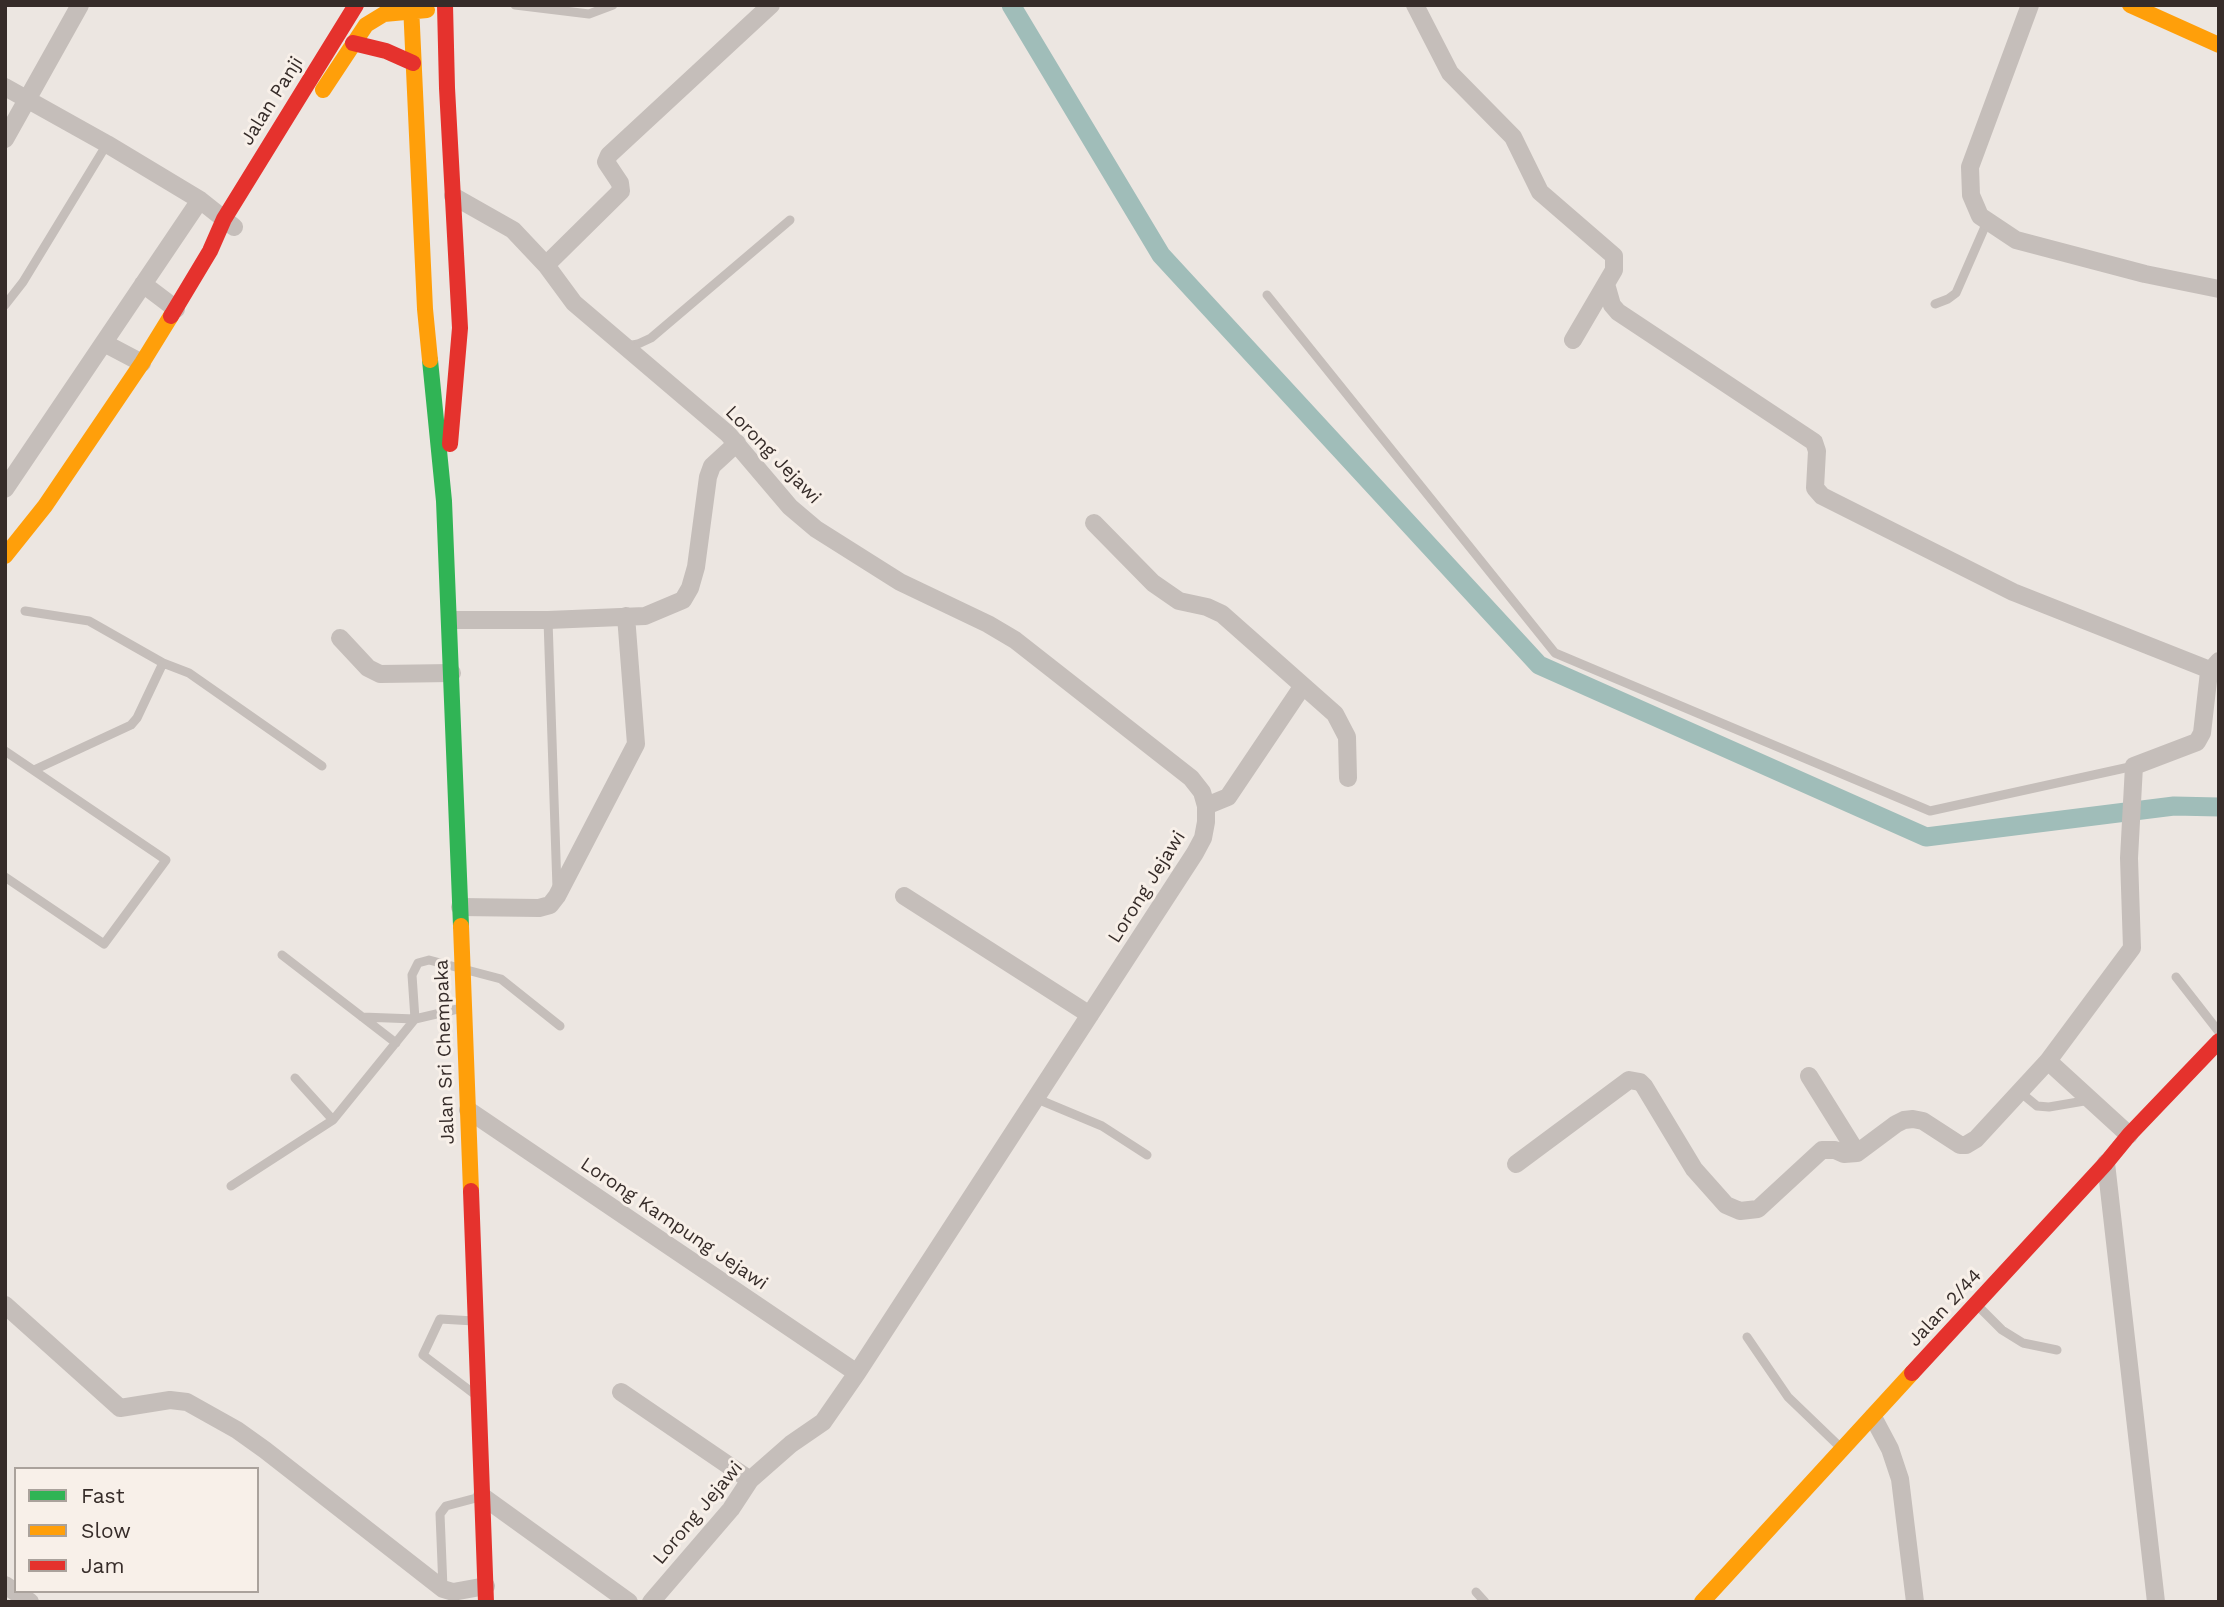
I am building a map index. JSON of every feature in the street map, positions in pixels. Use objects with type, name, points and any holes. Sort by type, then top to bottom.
[{"type":"main road","name":"Jalan Panji","points":[[229,223],[355,5]]},
{"type":"main road","points":[[2130,5],[2219,45]]},
{"type":"main road","points":[[5,556],[13,532],[46,506],[142,363],[210,251],[366,25],[384,14],[411,8],[445,7],[460,328],[444,501]]},
{"type":"main road","points":[[411,8],[425,309],[444,501]]},
{"type":"main road","points":[[353,43],[386,51],[413,63]]},
{"type":"main road","name":"Jalan Sri Chempaka","points":[[444,501],[486,1594]]},
{"type":"main road","name":"Jalan 2/44","points":[[1702,1602],[2129,1135],[2219,1041]]},
{"type":"street","points":[[5,139],[80,5]]},
{"type":"street","points":[[547,265],[621,191],[620,183],[606,162],[609,155],[771,5]]},
{"type":"street","points":[[1415,5],[1450,73],[1513,137],[1540,192],[1614,256],[1615,265],[1606,284],[1573,340]]},
{"type":"street","points":[[2030,5],[1970,167],[1971,195],[1980,216],[2016,240],[2145,274],[2219,289]]},
{"type":"street","points":[[5,88],[107,144],[200,200],[229,223]]},
{"type":"street","name":"Lorong Jejawi","points":[[453,196],[513,230],[547,265],[574,303],[737,443],[790,508],[816,529],[900,582],[988,624],[1015,640],[1191,778],[1202,792],[1206,806],[1203,838],[1195,853],[858,1373],[823,1422],[791,1444],[750,1480],[731,1509],[651,1602]]},
{"type":"street","points":[[5,489],[200,200]]},
{"type":"street","points":[[143,284],[176,309]]},
{"type":"street","points":[[1516,1164],[1629,1080],[1640,1082],[1644,1086],[1694,1169],[1726,1205],[1740,1211],[1758,1209],[1822,1150],[1835,1150],[1844,1154],[1857,1153],[1896,1124],[1913,1119],[1923,1121],[1954,1142],[1966,1145],[1976,1139],[2048,1061],[2132,948],[2129,858],[2134,766],[2197,742],[2202,733],[2214,665],[2013,592],[1822,496],[1815,488],[1817,452],[1814,442],[1618,312],[1613,307],[1606,284]]},
{"type":"street","points":[[104,343],[142,363]]},
{"type":"street","points":[[450,620],[548,620],[651,615],[682,600],[691,588],[696,567],[708,477],[712,466],[737,443]]},
{"type":"street","points":[[1094,523],[1153,583],[1179,601],[1207,607],[1222,614],[1335,714],[1342,725],[1349,751],[1348,778]]},
{"type":"street","points":[[460,907],[539,908],[550,905],[557,896],[636,744],[626,616]]},
{"type":"street","points":[[340,638],[368,668],[380,674],[452,673]]},
{"type":"street","points":[[1206,806],[1228,797],[1302,687]]},
{"type":"street","points":[[904,896],[1090,1015]]},
{"type":"street","points":[[2048,1061],[2129,1135]]},
{"type":"street","points":[[1809,1076],[1857,1153]]},
{"type":"street","name":"Lorong Kampung Jejawi","points":[[468,1110],[858,1373]]},
{"type":"street","points":[[2106,1163],[2156,1602]]},
{"type":"street","points":[[5,1305],[120,1408],[170,1400],[187,1402],[237,1430],[443,1589],[486,1594]]},
{"type":"street","points":[[621,1392],[750,1480]]},
{"type":"street","points":[[1873,1417],[1890,1449],[1900,1479],[1915,1602]]},
{"type":"street","points":[[482,1496],[629,1602]]},
{"type":"lane","points":[[515,5],[589,14],[613,5]]},
{"type":"lane","points":[[5,305],[23,282],[107,144]]},
{"type":"lane","points":[[625,347],[651,338],[790,220]]},
{"type":"lane","points":[[1935,304],[1956,293],[1987,222]]},
{"type":"lane","points":[[1267,295],[1555,653],[1930,811],[2134,766]]},
{"type":"lane","points":[[25,611],[85,619],[163,663],[189,673],[323,766]]},
{"type":"lane","points":[[548,620],[557,896]]},
{"type":"lane","points":[[34,770],[131,725],[137,718],[163,663]]},
{"type":"lane","points":[[5,751],[166,860],[104,944],[5,877]]},
{"type":"lane","points":[[282,955],[396,1043]]},
{"type":"lane","points":[[231,1186],[333,1120],[415,1019],[412,975],[418,963],[429,960],[501,979],[560,1026]]},
{"type":"lane","points":[[2176,976],[2219,1032]]},
{"type":"lane","points":[[362,1017],[415,1019],[464,1008]]},
{"type":"lane","points":[[295,1078],[333,1120]]},
{"type":"lane","points":[[2020,1092],[2036,1106],[2049,1107],[2090,1100]]},
{"type":"lane","points":[[1035,1098],[1102,1126],[1147,1156]]},
{"type":"lane","points":[[1976,1305],[2002,1330],[2023,1343],[2057,1350]]},
{"type":"lane","points":[[476,1321],[440,1319],[423,1355],[479,1397]]},
{"type":"lane","points":[[1747,1337],[1788,1397],[1843,1450]]},
{"type":"lane","points":[[443,1589],[440,1514],[446,1506],[482,1496]]},
{"type":"lane","points":[[1476,1592],[1485,1602]]},
{"type":"waterway","points":[[1011,5],[1161,255],[1539,665],[1926,837],[2174,806],[2219,807]]},
{"type":"traffic: fast","points":[[430,360],[444,501],[461,926]]},
{"type":"traffic: slow","points":[[411,5],[425,309],[430,360]]},
{"type":"traffic: slow","points":[[2130,5],[2219,45]]},
{"type":"traffic: slow","points":[[323,90],[366,25],[384,14],[427,10]]},
{"type":"traffic: slow","points":[[5,556],[45,506],[171,316]]},
{"type":"traffic: slow","points":[[461,926],[471,1191]]},
{"type":"traffic: slow","points":[[1702,1602],[1912,1373]]},
{"type":"traffic: jam","points":[[171,316],[210,251],[224,219],[356,5]]},
{"type":"traffic: jam","points":[[445,5],[460,328],[450,444]]},
{"type":"traffic: jam","points":[[353,43],[386,51],[413,63]]},
{"type":"traffic: jam","points":[[1912,1373],[2129,1135],[2219,1041]]},
{"type":"traffic: jam","points":[[471,1191],[486,1602]]}]
